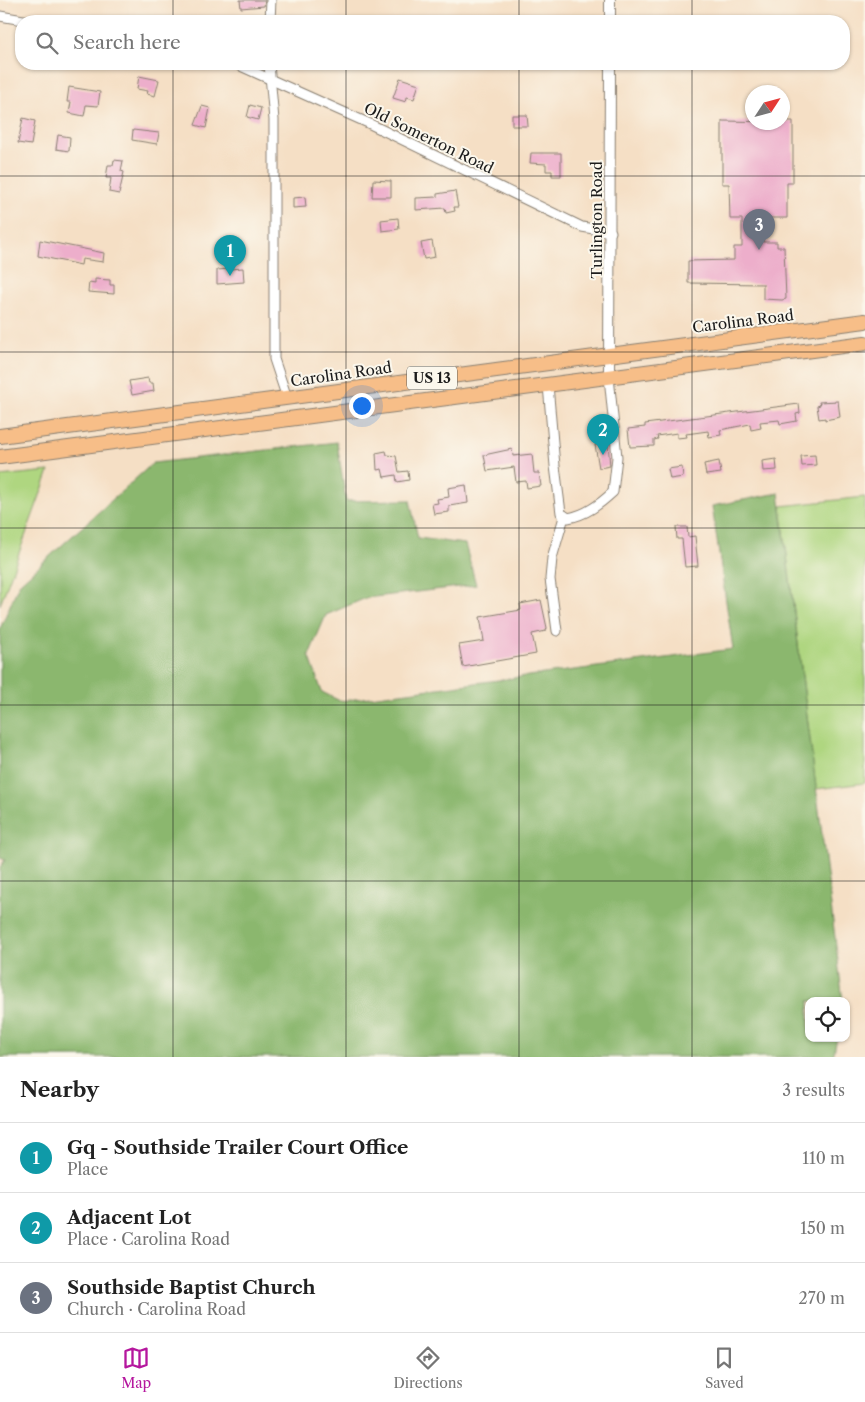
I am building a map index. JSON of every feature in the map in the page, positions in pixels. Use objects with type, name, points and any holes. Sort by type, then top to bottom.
[{"type":"highway","name":"Carolina Road","points":[[0,436],[865,321]]},
{"type":"highway","name":"US 13","points":[[0,457],[865,344]]},
{"type":"street","points":[[610,0],[610,15]]},
{"type":"street","points":[[271,15],[272,2]]},
{"type":"street","points":[[0,16],[15,18]]},
{"type":"street","name":"Old Somerton Road","points":[[251,70],[582,227],[611,232]]},
{"type":"street","points":[[269,70],[274,120],[274,358],[287,398]]},
{"type":"street","name":"Turlington Road","points":[[609,377],[611,232],[610,70]]},
{"type":"street","points":[[564,516],[577,517],[592,509],[613,492],[618,457],[609,377]]},
{"type":"street","points":[[548,385],[555,466],[561,513],[564,516]]},
{"type":"street","points":[[557,631],[550,579],[552,558],[564,516]]},
{"type":"green space","points":[[337,442],[346,501],[410,500],[418,538],[465,544],[476,585],[366,598],[326,615],[309,655],[322,692],[340,701],[733,649],[712,506],[779,493],[842,997],[805,997],[805,1042],[836,1042],[833,1057],[0,1057],[0,867],[5,860],[0,858],[0,629],[19,584],[153,463]]},
{"type":"green space","points":[[49,471],[0,605],[0,476]]},
{"type":"green space","points":[[865,497],[865,783],[816,789],[781,506]]},
{"type":"building","points":[[240,0],[265,0],[264,6],[241,8]]},
{"type":"building","points":[[139,76],[159,80],[155,96],[147,94],[148,91],[137,89]]},
{"type":"building","points":[[400,78],[419,84],[414,99],[407,97],[406,102],[393,98]]},
{"type":"building","points":[[69,87],[100,92],[98,106],[86,105],[84,116],[69,113],[71,102],[67,102]]},
{"type":"building","points":[[250,105],[261,108],[258,120],[247,117]]},
{"type":"building","points":[[202,106],[210,108],[206,128],[195,125]]},
{"type":"building","points":[[512,115],[527,115],[528,126],[512,126]]},
{"type":"building","points":[[23,118],[35,121],[31,145],[18,143]]},
{"type":"building","points":[[722,121],[745,121],[745,130],[790,130],[790,121],[793,121],[793,183],[787,183],[787,218],[763,218],[763,242],[777,242],[777,247],[784,247],[786,299],[763,299],[763,284],[688,283],[688,261],[734,260],[734,247],[742,247],[742,219],[730,219],[729,184],[722,184]]},
{"type":"building","points":[[133,130],[159,133],[157,144],[132,140]]},
{"type":"building","points":[[58,135],[70,137],[69,151],[56,149]]},
{"type":"building","points":[[531,153],[561,153],[561,176],[552,176],[552,171],[546,171],[546,164],[530,163]]},
{"type":"building","points":[[114,160],[123,161],[121,171],[124,172],[119,194],[109,192],[111,178],[106,178],[108,165],[113,165]]},
{"type":"building","points":[[373,180],[391,181],[391,197],[372,197]]},
{"type":"building","points":[[455,191],[458,207],[454,207],[455,211],[446,213],[445,208],[416,210],[416,198],[437,197],[437,194]]},
{"type":"building","points":[[305,197],[306,207],[293,208],[293,198]]},
{"type":"building","points":[[398,218],[399,229],[382,231],[381,220]]},
{"type":"building","points":[[40,240],[104,253],[103,262],[82,259],[81,265],[38,256]]},
{"type":"building","points":[[432,241],[435,257],[424,259],[421,243]]},
{"type":"building","points":[[243,268],[244,282],[217,284],[217,270]]},
{"type":"building","points":[[95,279],[110,280],[110,285],[114,285],[114,294],[88,292],[89,282],[95,283]]},
{"type":"building","points":[[148,378],[149,383],[153,383],[154,391],[132,395],[129,381]]},
{"type":"building","points":[[838,401],[840,417],[825,420],[825,418],[819,419],[817,406],[820,405],[819,402]]},
{"type":"building","points":[[799,404],[800,413],[796,414],[797,421],[780,424],[779,420],[760,422],[761,428],[751,430],[750,424],[720,430],[721,435],[709,437],[708,431],[686,434],[687,437],[677,438],[677,433],[657,436],[658,439],[654,440],[654,446],[630,447],[628,429],[645,427],[645,424]]},
{"type":"building","points":[[608,443],[610,466],[599,468],[595,445]]},
{"type":"building","points":[[512,449],[513,456],[532,454],[534,473],[539,473],[541,486],[527,488],[526,481],[516,482],[514,467],[487,471],[484,455]]},
{"type":"building","points":[[386,451],[387,455],[396,456],[399,472],[408,471],[409,480],[397,482],[396,475],[384,477],[382,469],[377,470],[376,453]]},
{"type":"building","points":[[815,455],[816,465],[802,466],[801,456]]},
{"type":"building","points":[[776,459],[777,470],[763,471],[762,461]]},
{"type":"building","points":[[719,461],[721,473],[706,475],[704,464]]},
{"type":"building","points":[[682,467],[683,477],[670,479],[668,469]]},
{"type":"building","points":[[466,485],[468,503],[449,506],[449,512],[434,514],[432,504],[438,503],[437,499],[449,497],[448,488]]},
{"type":"building","points":[[676,527],[687,527],[688,537],[695,536],[698,566],[685,567],[682,539],[677,539]]},
{"type":"building","points":[[541,600],[547,628],[546,631],[532,634],[536,654],[463,667],[459,645],[484,641],[480,617],[521,610],[520,604]]},
{"type":"place","name":"Southside Baptist Church","points":[[759,250]]},
{"type":"place","name":"Gq - Southside Trailer Court Office","points":[[230,276]]},
{"type":"place","name":"Adjacent Lot","points":[[603,455]]}]
